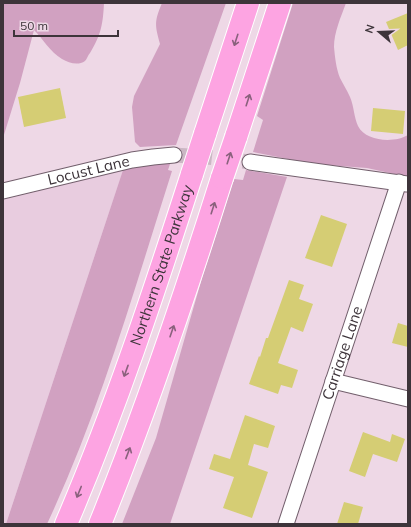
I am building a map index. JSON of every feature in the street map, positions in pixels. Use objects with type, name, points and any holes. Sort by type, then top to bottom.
[{"type":"highway","name":"Northern State Parkway","points":[[66,524],[127,369],[248,3]]},
{"type":"highway","name":"Northern State Parkway","points":[[100,524],[152,390],[280,3]]},
{"type":"street","name":"Locust Lane","points":[[3,191],[132,160],[153,156],[174,155]]},
{"type":"street","points":[[250,162],[403,183]]},
{"type":"street","name":"Carriage Lane","points":[[286,524],[333,381],[403,183]]},
{"type":"street","points":[[333,381],[408,398]]},
{"type":"shaded area","points":[[3,3],[104,3],[99,35],[94,47],[82,63],[68,62],[62,59],[50,49],[34,30],[3,138]]},
{"type":"shaded area","points":[[162,3],[226,3],[176,145],[140,147],[135,142],[132,107],[134,96],[160,44],[156,24]]},
{"type":"shaded area","points":[[293,3],[346,3],[334,41],[335,59],[340,78],[350,97],[358,126],[362,131],[367,135],[381,140],[402,138],[408,135],[408,177],[367,168],[313,164],[253,152],[263,120],[257,116]]},
{"type":"shaded area","points":[[149,164],[170,164],[168,170],[172,171],[130,305],[84,438],[47,524],[6,524],[123,170]]},
{"type":"shaded area","points":[[123,170],[6,524],[3,524],[3,200]]},
{"type":"shaded area","points":[[246,170],[287,177],[170,524],[122,524],[156,438],[202,278],[234,179],[243,180]]},
{"type":"building","points":[[408,13],[408,45],[398,50],[386,22]]},
{"type":"building","points":[[60,88],[66,118],[24,127],[18,97]]},
{"type":"building","points":[[373,108],[405,111],[403,134],[371,131]]},
{"type":"building","points":[[321,215],[347,224],[332,267],[305,258]]},
{"type":"building","points":[[289,280],[304,285],[299,299],[313,304],[303,332],[291,327],[278,363],[298,370],[292,388],[281,385],[278,394],[249,384],[266,338],[268,338]]},
{"type":"building","points":[[398,323],[408,326],[408,347],[392,343]]},
{"type":"building","points":[[245,415],[275,426],[268,448],[254,444],[248,465],[268,472],[252,518],[223,508],[234,477],[209,469],[214,454],[230,459]]},
{"type":"building","points":[[363,432],[390,442],[392,434],[405,439],[397,462],[373,454],[365,477],[349,471]]},
{"type":"building","points":[[344,502],[363,507],[358,524],[337,524]]},
{"type":"tunnel","points":[[174,155],[250,162]]}]
